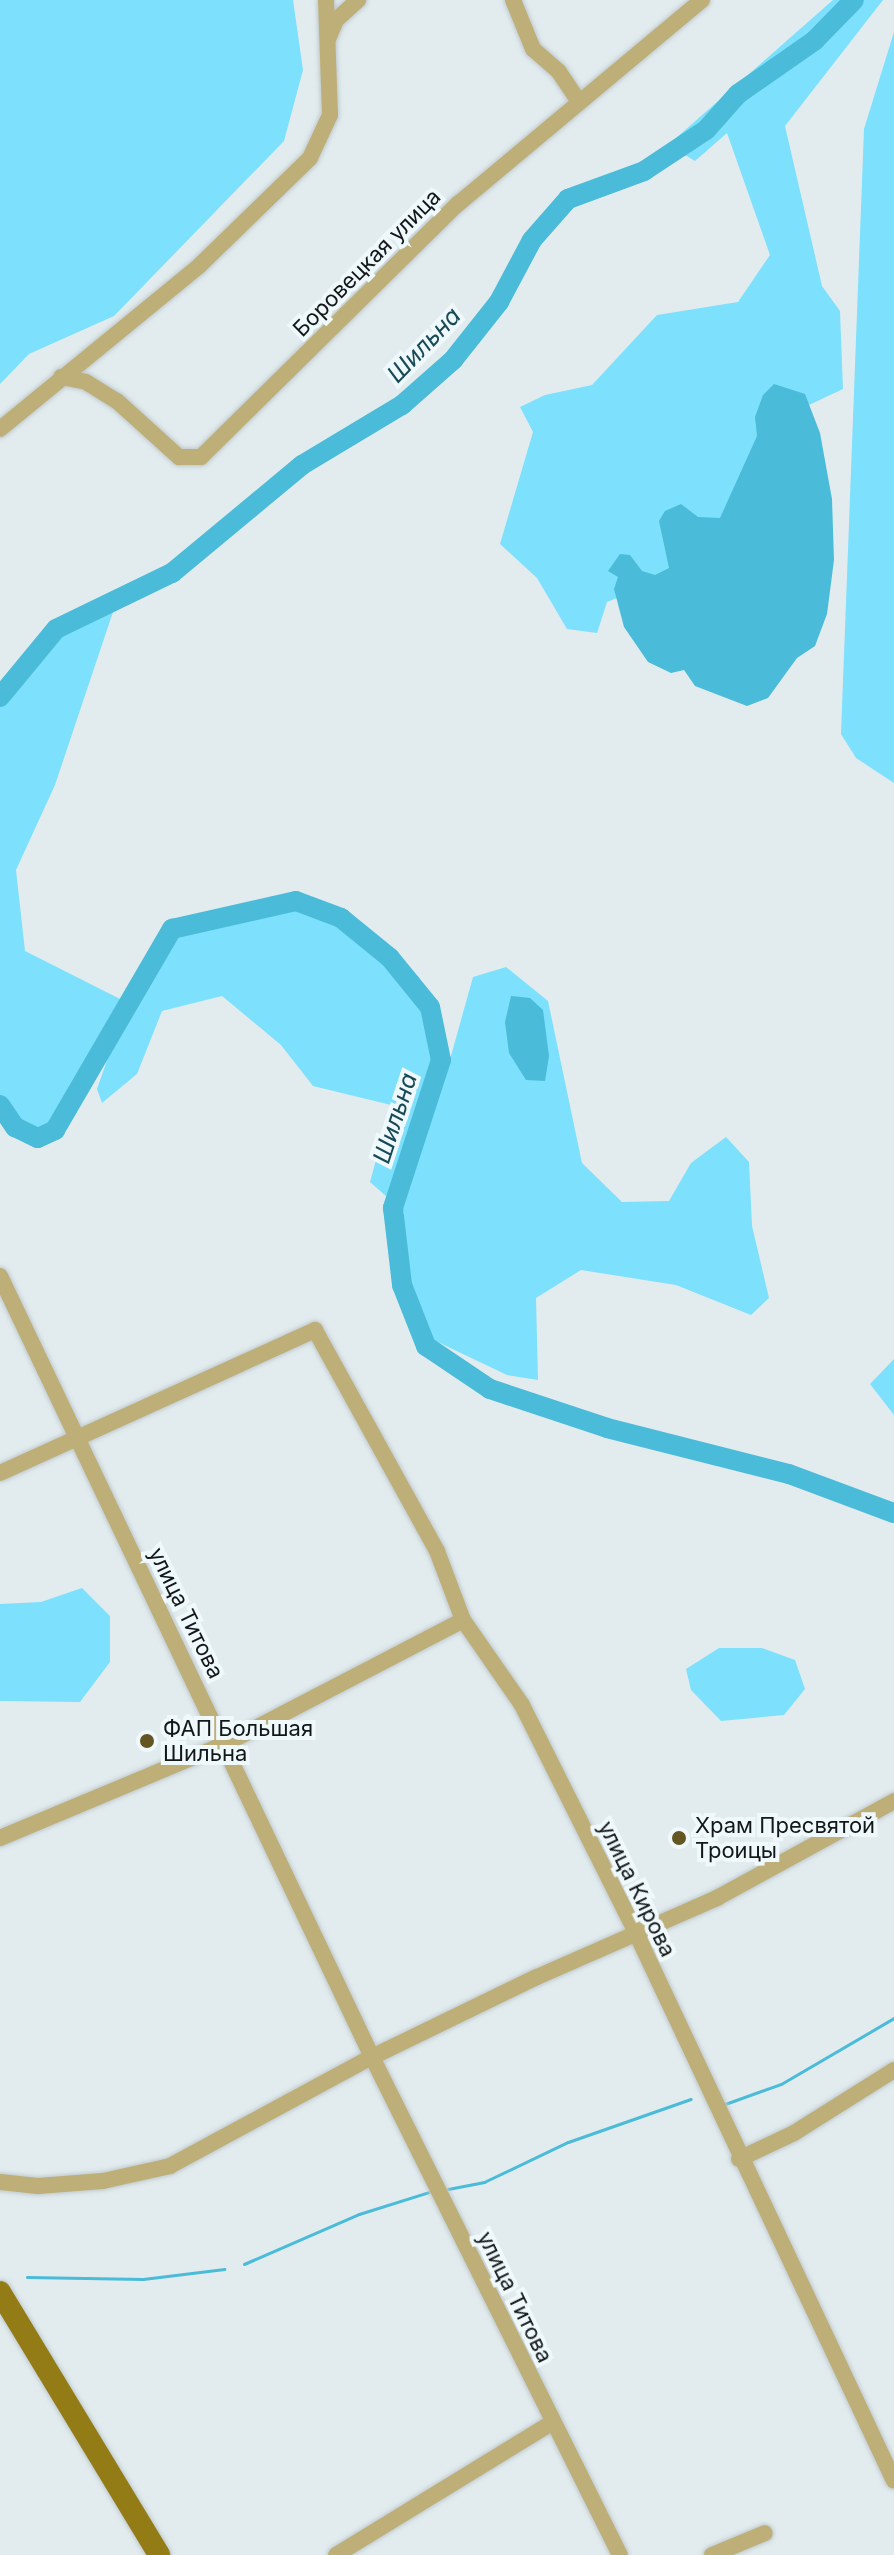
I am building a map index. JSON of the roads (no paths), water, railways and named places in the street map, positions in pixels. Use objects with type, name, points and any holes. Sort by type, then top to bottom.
[{"type":"main road","points":[[0,2292],[159,2555]]},
{"type":"street","points":[[0,429],[199,266],[310,158],[330,115],[326,0]]},
{"type":"street","points":[[327,40],[336,20],[358,0]]},
{"type":"street","points":[[513,0],[533,49],[559,72],[578,100]]},
{"type":"street","name":"Боровецкая улица","points":[[61,377],[86,382],[117,401],[179,457],[201,457],[458,204],[578,100],[702,0]]},
{"type":"street","name":"улица Титова","points":[[0,1276],[372,2057],[551,2423],[620,2555]]},
{"type":"street","name":"улица Кирова","points":[[77,1438],[315,1330],[437,1551],[463,1620],[522,1705],[637,1935],[739,2159],[894,2481]]},
{"type":"street","points":[[0,1473],[77,1438]]},
{"type":"street","points":[[0,1838],[225,1744],[463,1620]]},
{"type":"street","points":[[0,2182],[38,2186],[103,2181],[170,2166],[372,2057],[537,1977],[717,1898],[894,1801]]},
{"type":"street","points":[[739,2159],[794,2133],[894,2070]]},
{"type":"street","points":[[336,2555],[551,2423]]},
{"type":"street","points":[[712,2555],[765,2533]]},
{"type":"waterway","name":"Шильна","points":[[0,697],[56,629],[172,573],[302,465],[402,405],[453,360],[499,302],[532,240],[568,199],[644,171],[706,130],[738,94],[814,41],[854,0]]},
{"type":"waterway","name":"Шильна","points":[[0,1105],[15,1127],[38,1138],[55,1130],[172,929],[296,901],[341,918],[390,958],[430,1007],[441,1060],[393,1208],[402,1285],[426,1346],[490,1389],[607,1428],[789,1474],[894,1513]]},
{"type":"waterway","points":[[725,2104],[781,2084],[894,2018]]},
{"type":"waterway","points":[[448,2189],[484,2182],[568,2142],[691,2099]]},
{"type":"waterway","points":[[244,2264],[359,2214],[429,2192]]},
{"type":"waterway","points":[[27,2277],[143,2279],[224,2269]]},
{"type":"place","name":"ФАП Большая Шильна","points":[[147,1741]]},
{"type":"place","name":"Храм Пресвятой Троицы","points":[[679,1838]]}]
